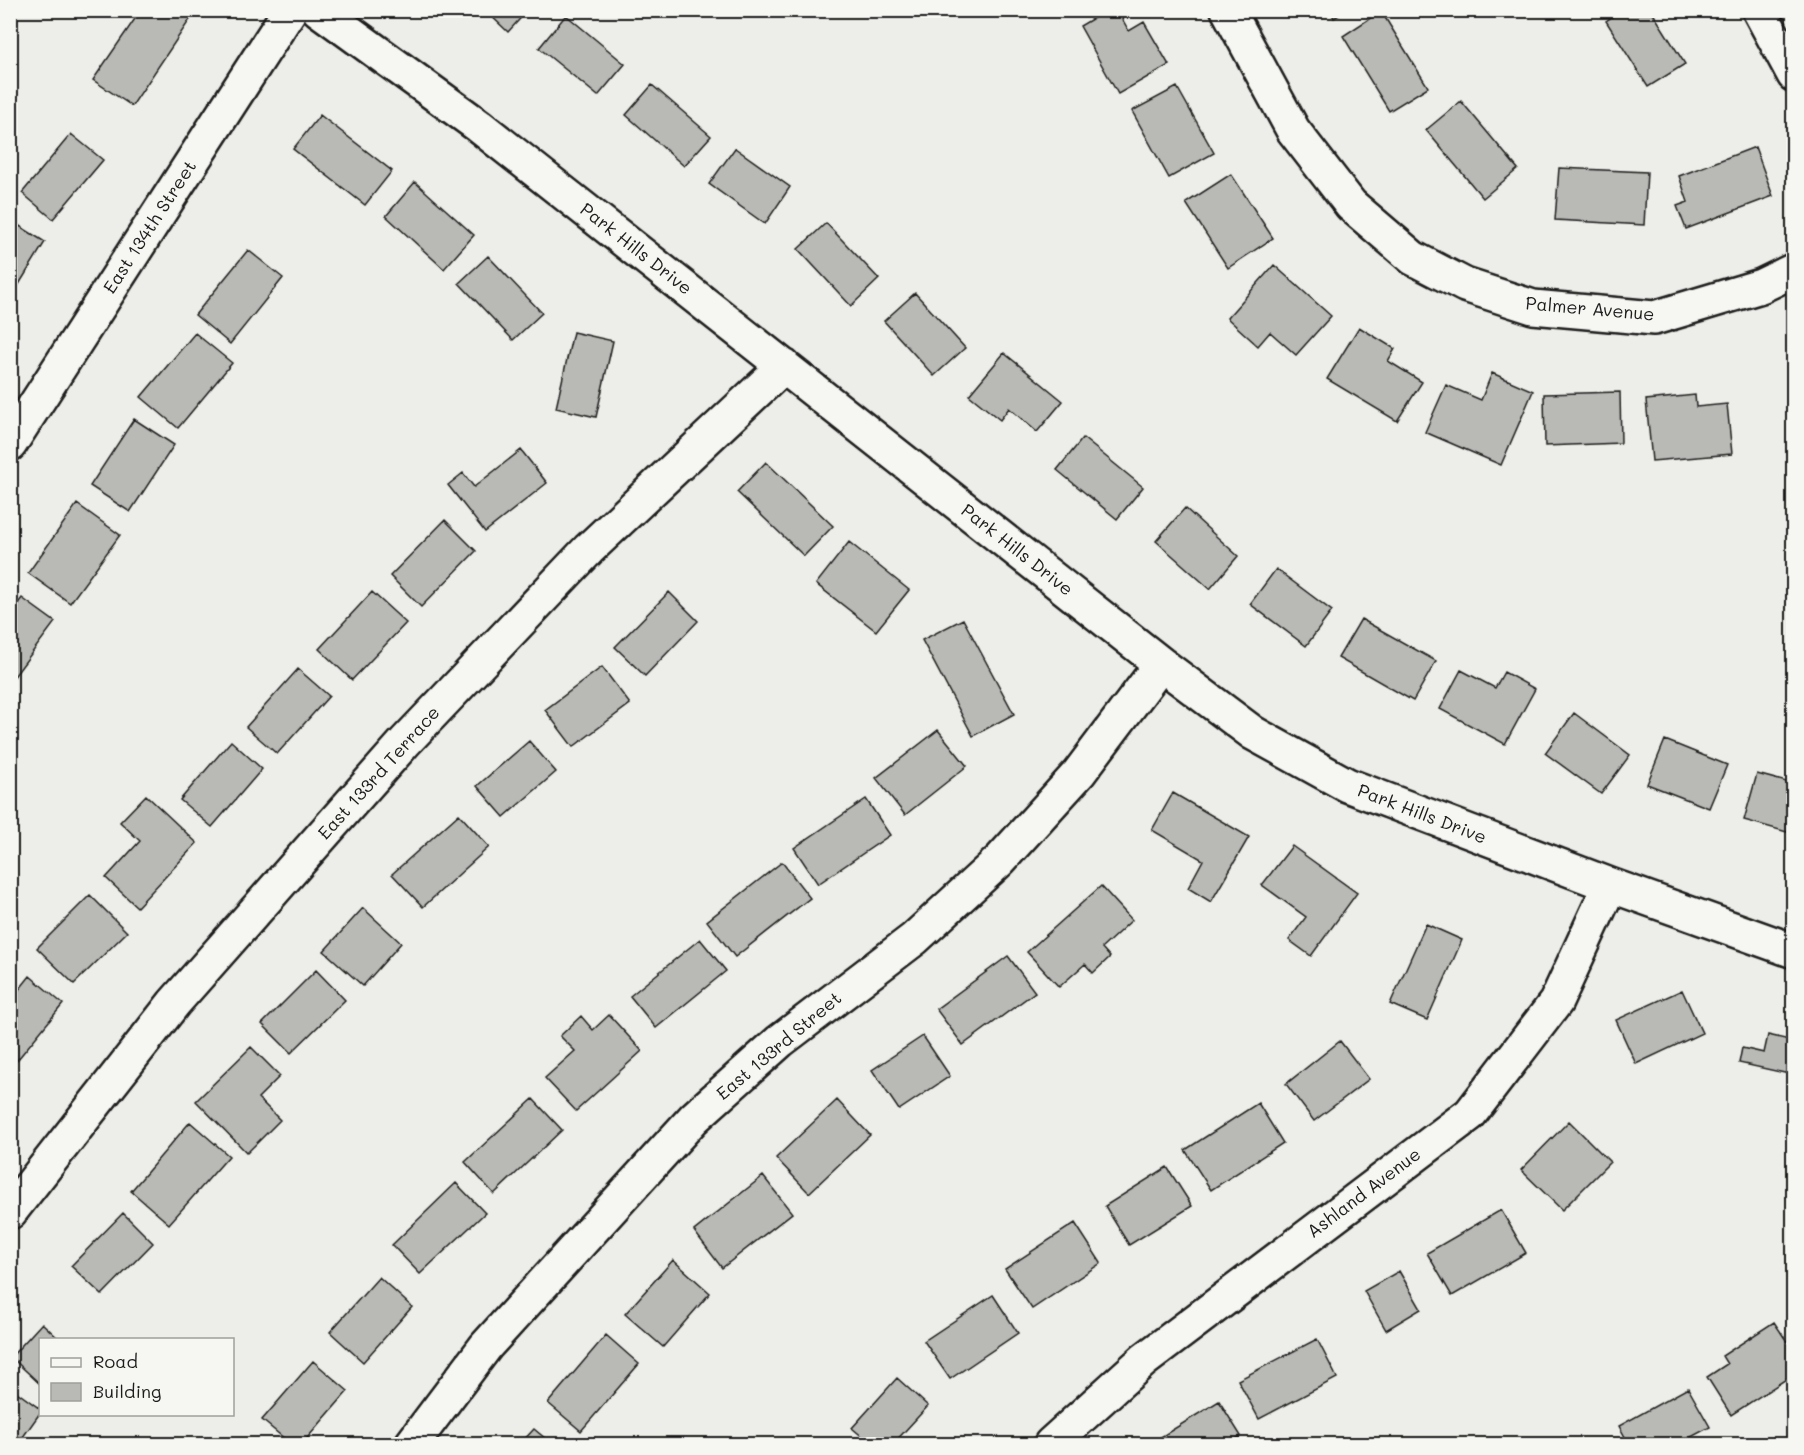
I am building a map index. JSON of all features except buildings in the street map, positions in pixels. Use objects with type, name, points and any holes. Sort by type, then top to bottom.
[{"type":"street","name":"East 134th Street","points":[[10,444],[290,10]]},
{"type":"street","name":"Park Hills Drive","points":[[320,10],[479,126],[1161,664],[1253,733],[1347,785],[1610,885],[1794,951]]},
{"type":"street","name":"Palmer Avenue","points":[[1228,10],[1293,130],[1352,205],[1413,258],[1465,285],[1533,307],[1654,318],[1761,286],[1794,270]]},
{"type":"street","points":[[1759,10],[1794,75]]},
{"type":"street","name":"East 133rd Terrace","points":[[10,1212],[174,1003],[405,742],[589,549],[784,366]]},
{"type":"street","name":"East 133rd Street","points":[[412,1444],[486,1346],[693,1118],[780,1041],[914,939],[1000,860],[1079,773],[1161,664]]},
{"type":"street","name":"Ashland Avenue","points":[[1051,1444],[1144,1360],[1470,1114],[1556,1002],[1610,885]]}]
